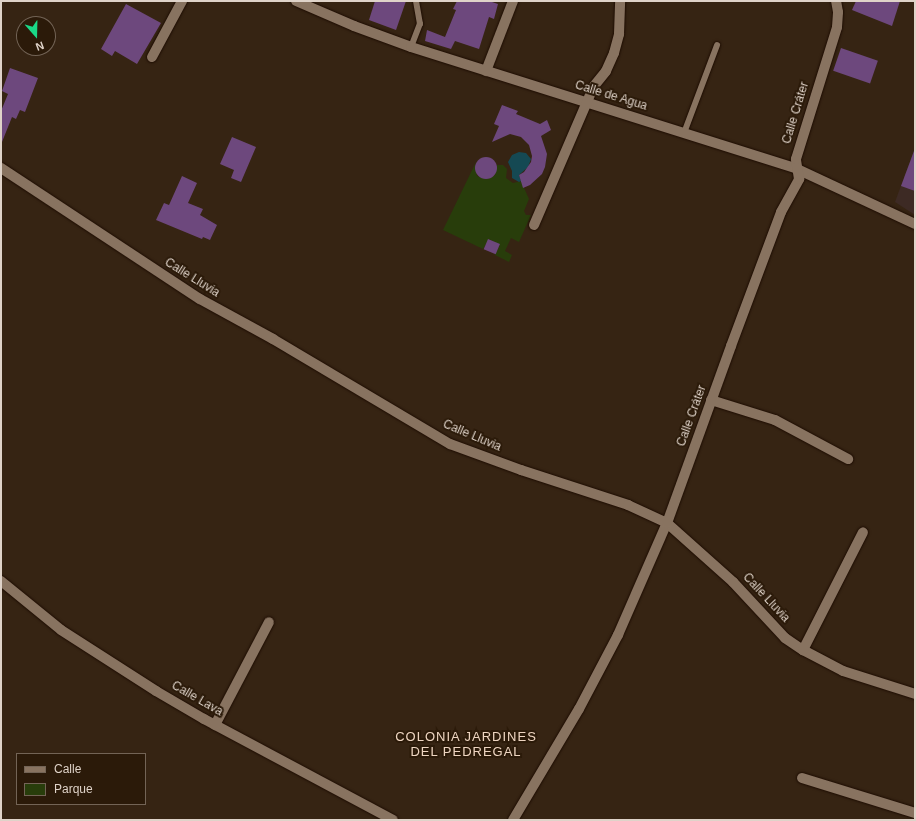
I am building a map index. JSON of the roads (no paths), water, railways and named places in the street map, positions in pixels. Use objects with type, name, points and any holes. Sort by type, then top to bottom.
[{"type":"street","points":[[152,57],[182,1]]},
{"type":"street","name":"Calle de Agua","points":[[296,1],[354,26],[411,47],[797,169],[915,224]]},
{"type":"street","points":[[486,71],[514,1]]},
{"type":"street","points":[[534,225],[588,103],[594,86],[610,62],[617,44],[620,1]]},
{"type":"street","name":"Calle Cráter","points":[[513,820],[579,709],[618,635],[667,523],[711,400],[782,212],[799,179],[796,159],[837,27],[838,12],[836,1]]},
{"type":"street","name":"Calle Lluvia","points":[[1,168],[200,299],[272,339],[450,444],[521,470],[628,505],[667,523],[733,582],[785,638],[803,650],[843,671],[915,694]]},
{"type":"street","points":[[711,400],[775,420],[848,459]]},
{"type":"street","points":[[803,650],[863,532]]},
{"type":"street","name":"Calle Lava","points":[[1,581],[62,630],[156,691],[215,725],[393,820]]},
{"type":"street","points":[[215,725],[269,622]]},
{"type":"street","points":[[802,778],[915,813]]},
{"type":"lane","points":[[411,47],[420,24],[416,1]]},
{"type":"lane","points":[[684,133],[717,45]]},
{"type":"water","points":[[519,152],[526,153],[531,159],[528,167],[519,175],[521,181],[519,182],[512,178],[512,171],[508,162],[512,155]]},
{"type":"district","name":"COLONIA JARDINES DEL PEDREGAL","points":[[466,746]]}]
